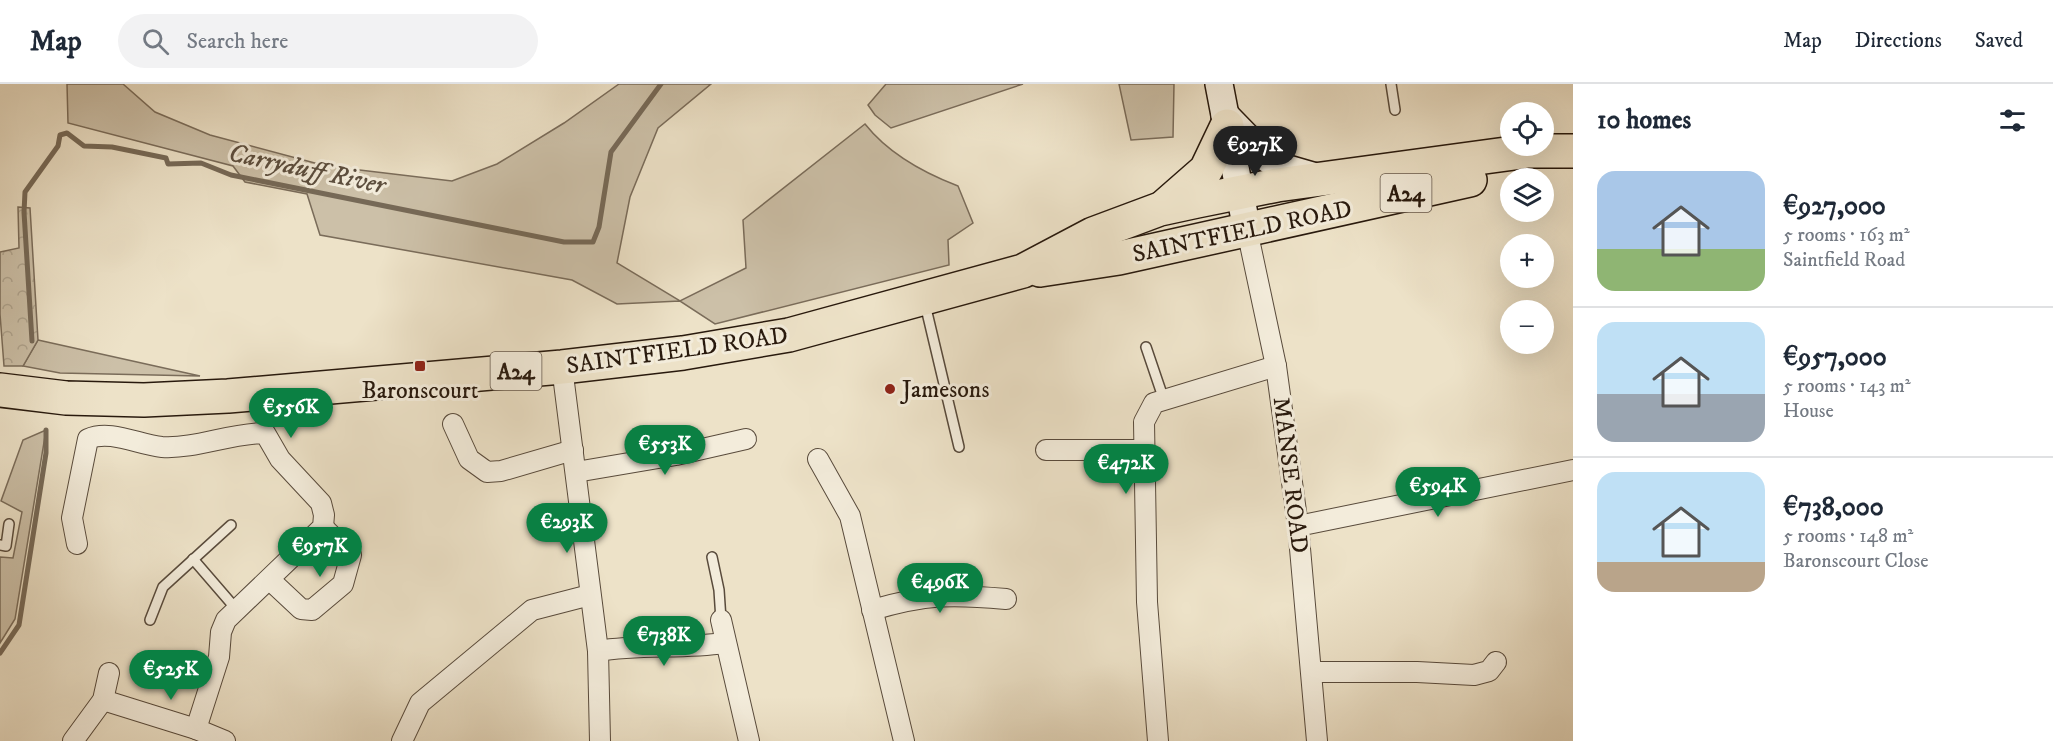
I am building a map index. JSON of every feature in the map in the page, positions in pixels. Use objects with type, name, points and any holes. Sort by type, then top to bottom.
[{"type":"highway","points":[[1160,209],[1206,170],[1226,121]]},
{"type":"highway","name":"SAINTFIELD ROAD","points":[[1023,271],[1053,270],[1086,264],[1244,212],[1322,179],[1528,151],[1568,152]]},
{"type":"highway","name":"SAINTFIELD ROAD","points":[[0,390],[66,398],[144,400],[280,392],[562,367],[734,345],[789,335],[1023,271],[1093,234],[1160,209],[1244,212],[1406,193],[1531,167],[1568,152]]},
{"type":"highway","points":[[1093,234],[1136,234],[1244,212]]},
{"type":"street","points":[[1219,84],[1244,212]]},
{"type":"street","points":[[1226,121],[1268,159],[1281,167],[1322,179]]},
{"type":"street","name":"MANSE ROAD","points":[[1244,212],[1276,366],[1298,526],[1313,672],[1317,741]]},
{"type":"street","points":[[1158,741],[1147,602],[1144,422],[1147,411],[1154,403],[1276,366]]},
{"type":"street","points":[[562,367],[598,651],[600,741]]},
{"type":"street","points":[[453,424],[469,459],[487,472],[501,471],[573,450]]},
{"type":"street","points":[[77,544],[72,518],[88,439],[99,434],[162,447],[194,446],[244,433],[264,433],[280,459],[321,503],[324,515],[323,527],[226,620],[221,632],[219,657],[196,729]]},
{"type":"street","points":[[576,472],[710,453],[746,439]]},
{"type":"street","points":[[1046,450],[1144,450]]},
{"type":"street","points":[[818,459],[850,516],[904,741]]},
{"type":"street","points":[[1298,526],[1573,470]]},
{"type":"street","points":[[270,580],[302,609],[312,610],[343,584],[351,555],[323,527]]},
{"type":"street","points":[[872,610],[914,597],[953,594],[1006,598]]},
{"type":"street","points":[[402,741],[420,703],[532,610],[590,596]]},
{"type":"street","points":[[721,620],[724,643],[749,741]]},
{"type":"street","points":[[598,651],[621,647],[695,647],[724,643]]},
{"type":"street","points":[[1313,672],[1417,672],[1474,675],[1489,671],[1496,662]]},
{"type":"street","points":[[73,741],[103,700],[109,673]]},
{"type":"street","points":[[103,700],[196,729],[225,741]]},
{"type":"lane","points":[[1391,84],[1395,110]]},
{"type":"lane","points":[[924,299],[959,447]]},
{"type":"lane","points":[[1146,347],[1164,400]]},
{"type":"lane","points":[[0,546],[6,546],[9,524]]},
{"type":"lane","points":[[150,620],[163,586],[231,525]]},
{"type":"lane","points":[[712,556],[720,590],[721,620]]},
{"type":"lane","points":[[193,559],[237,610]]},
{"type":"green space","points":[[67,84],[123,84],[155,112],[210,135],[326,166],[452,181],[497,164],[564,123],[619,84],[711,84],[658,128],[630,197],[617,263],[680,301],[617,304],[572,280],[320,235],[307,194],[245,182],[233,166],[68,123]]},
{"type":"green space","points":[[886,84],[1023,84],[891,128],[875,115],[868,105]]},
{"type":"green space","points":[[1119,84],[1174,84],[1173,137],[1131,140]]},
{"type":"green space","points":[[865,124],[884,144],[907,161],[958,186],[973,223],[948,240],[949,265],[715,324],[680,301],[746,268],[743,220]]},
{"type":"green space","points":[[18,207],[30,208],[38,340],[23,366],[4,366],[0,314],[0,252],[19,248]]},
{"type":"green space","points":[[38,340],[200,376],[60,373],[23,366]]},
{"type":"green space","points":[[46,430],[15,619],[0,643],[0,557],[13,558],[22,512],[1,501],[23,440]]},
{"type":"waterway","name":"Carryduff River","points":[[32,341],[24,212],[25,192],[58,146],[60,135],[67,133],[84,146],[112,147],[166,158],[168,164],[201,163],[231,175],[564,242],[593,242],[599,227],[611,152],[661,84]]},
{"type":"waterway","name":"Carryduff River","points":[[0,653],[19,625],[46,453],[46,430]]},
{"type":"place","name":"Baronscourt","points":[[420,366]]},
{"type":"place","name":"Jamesons","points":[[890,389]]}]
